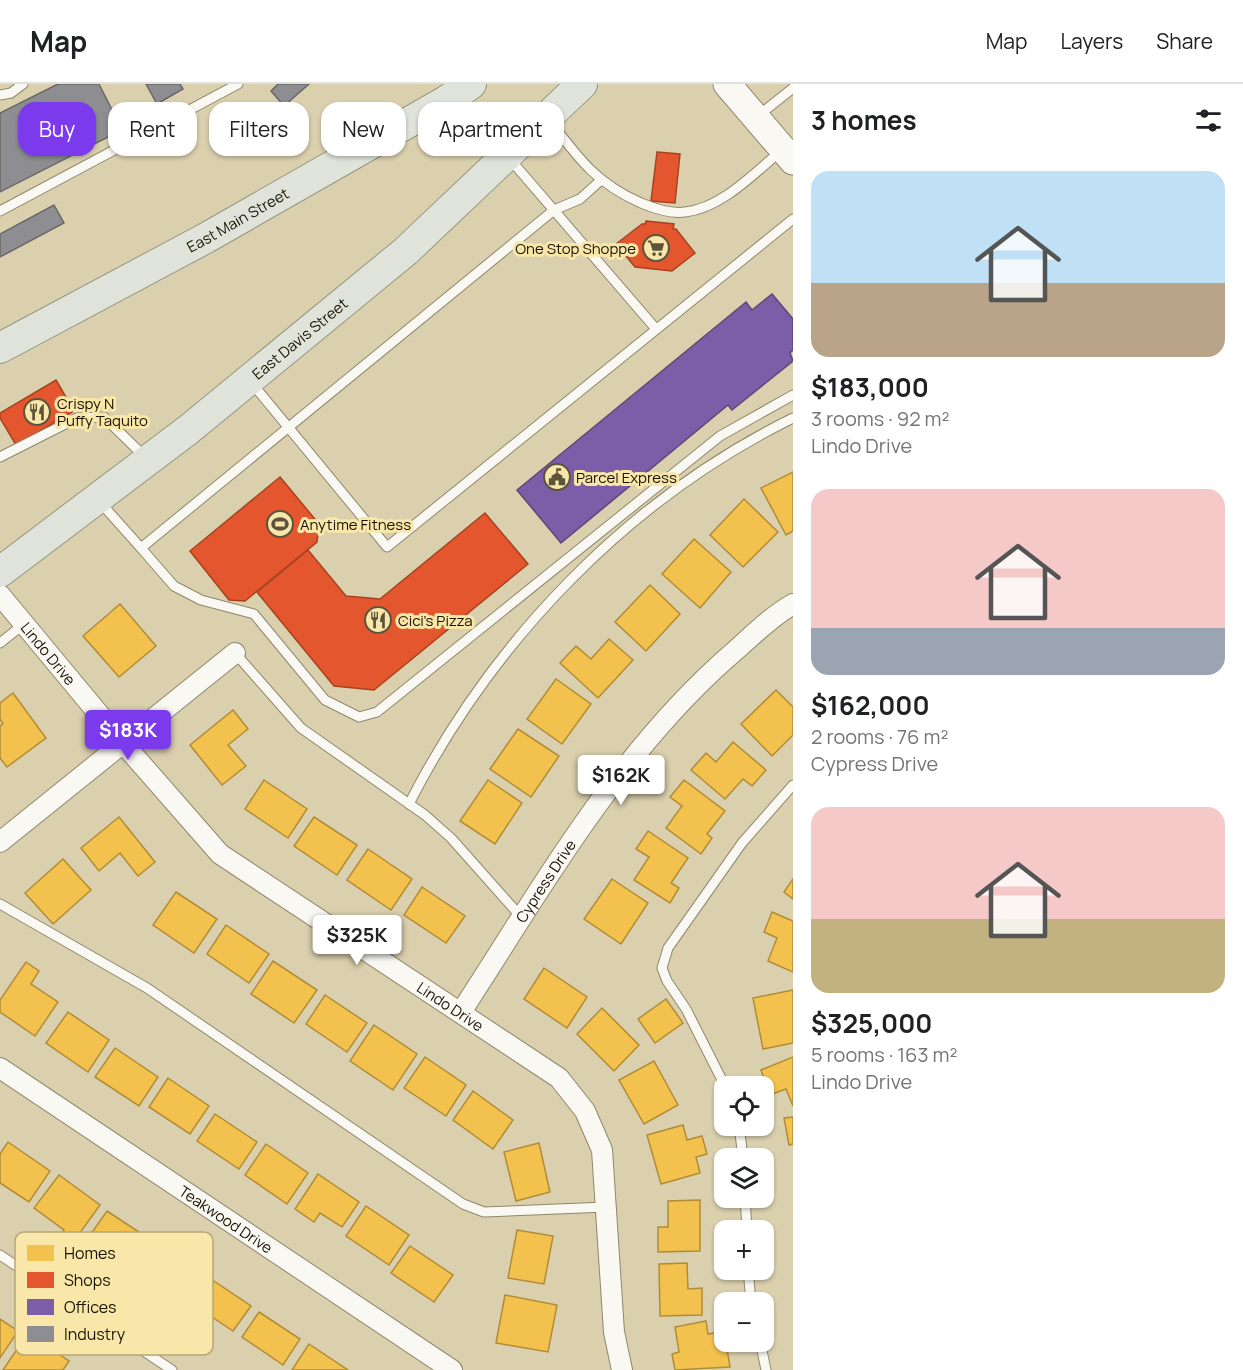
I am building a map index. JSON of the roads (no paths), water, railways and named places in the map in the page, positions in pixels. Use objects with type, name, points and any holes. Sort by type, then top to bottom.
[{"type":"main road","name":"East Main Street","points":[[0,348],[206,238],[446,101],[471,84]]},
{"type":"main road","name":"East Davis Street","points":[[563,102],[582,84]]},
{"type":"main road","points":[[727,84],[788,155]]},
{"type":"main road","name":"East Davis Street","points":[[0,572],[147,460],[406,251],[505,156]]},
{"type":"street","name":"Lindo Drive","points":[[0,595],[122,742],[220,854],[559,1078],[585,1111],[602,1150],[614,1332],[622,1370]]},
{"type":"street","name":"Cypress Drive","points":[[461,1012],[522,918],[642,744],[708,674],[793,604]]},
{"type":"street","points":[[0,842],[235,653]]},
{"type":"street","name":"Teakwood Drive","points":[[0,1068],[452,1370]]},
{"type":"lane","points":[[0,94],[11,93],[23,84]]},
{"type":"lane","points":[[0,211],[238,84]]},
{"type":"lane","points":[[756,118],[793,88]]},
{"type":"lane","points":[[564,139],[600,181],[615,192],[654,209],[685,212],[714,202],[788,155]]},
{"type":"lane","points":[[507,156],[656,329]]},
{"type":"lane","points":[[141,548],[290,429],[554,210],[580,199],[600,181]]},
{"type":"lane","points":[[249,379],[387,547],[793,219]]},
{"type":"lane","points":[[97,499],[174,586],[201,600],[254,614],[325,700],[359,717],[377,712],[720,436],[793,395]]},
{"type":"lane","points":[[0,457],[77,418],[104,417],[147,460]]},
{"type":"lane","points":[[409,804],[432,760],[474,695],[573,575],[643,515],[741,443],[793,418]]},
{"type":"lane","points":[[0,644],[24,624]]},
{"type":"lane","points":[[235,653],[301,728],[409,804],[451,838],[522,918]]},
{"type":"lane","points":[[720,1076],[662,968],[668,948],[742,843],[793,785]]},
{"type":"lane","points":[[0,904],[147,988],[464,1204],[484,1212],[606,1206]]},
{"type":"lane","points":[[0,1255],[15,1265]]},
{"type":"lane","points":[[762,1352],[766,1370]]},
{"type":"lane","points":[[150,1355],[172,1370]]},
{"type":"place","name":"One Stop Shoppe","points":[[656,248]]},
{"type":"place","name":"Crispy N Puffy Taquito","points":[[37,412]]},
{"type":"place","name":"Parcel Express","points":[[557,477]]},
{"type":"place","name":"Anytime Fitness","points":[[280,524]]},
{"type":"place","name":"Cici's Pizza","points":[[378,620]]}]
